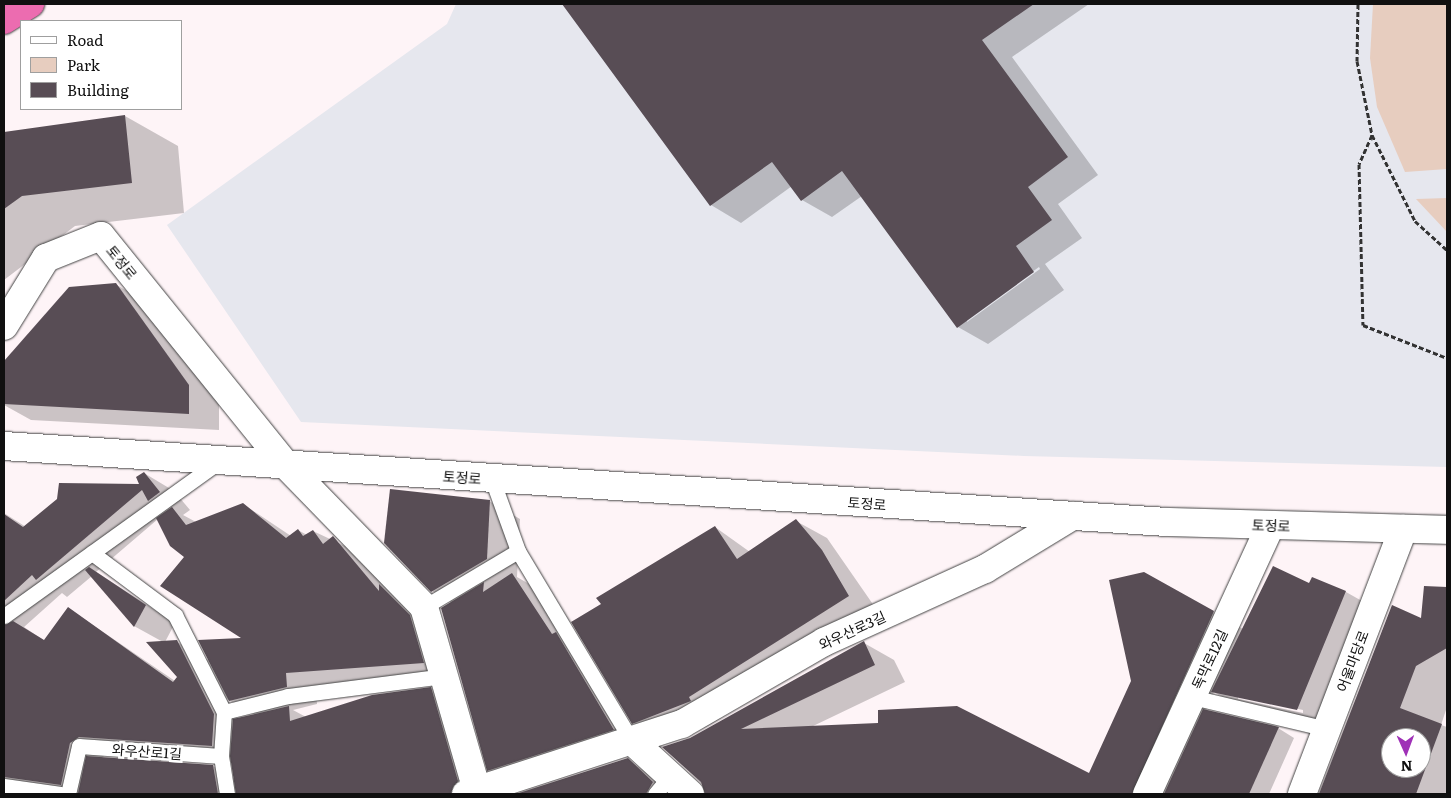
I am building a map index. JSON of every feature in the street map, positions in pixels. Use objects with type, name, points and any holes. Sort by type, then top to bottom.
[{"type":"street","name":"토정로","points":[[4,326],[46,258],[101,236],[286,465],[424,607]]},
{"type":"street","name":"토정로","points":[[4,446],[1072,516],[1447,530]]},
{"type":"street","name":"와우산로3길","points":[[472,793],[682,724],[824,642],[985,569],[1072,516]]},
{"type":"street","name":"독막로12길","points":[[1147,794],[1271,524]]},
{"type":"street","name":"어울마당로","points":[[1302,794],[1403,529]]},
{"type":"street","points":[[424,607],[444,676],[472,793]]},
{"type":"street","points":[[631,740],[663,785],[690,794]]},
{"type":"lane","points":[[4,616],[220,461]]},
{"type":"lane","points":[[492,479],[518,551],[631,740]]},
{"type":"lane","points":[[424,607],[518,551]]},
{"type":"lane","points":[[92,553],[175,615],[224,712],[221,756],[227,794]]},
{"type":"lane","points":[[224,712],[288,696],[444,676]]},
{"type":"lane","points":[[1192,697],[1326,729]]},
{"type":"lane","name":"와우산로1길","points":[[68,794],[79,746],[221,756]]},
{"type":"lane","points":[[4,786],[60,794]]},
{"type":"path","points":[[1358,4],[1357,61],[1372,135],[1415,221],[1447,250]]},
{"type":"path","points":[[1372,135],[1358,164],[1363,325],[1447,358]]},
{"type":"shaded area","points":[[456,4],[1447,4],[1447,467],[1024,456],[301,422],[167,225],[447,24]]},
{"type":"green space","points":[[1373,4],[1447,4],[1447,169],[1405,172],[1377,107],[1370,58]]},
{"type":"green space","points":[[1447,198],[1447,232],[1416,199]]},
{"type":"building","points":[[562,4],[1034,4],[982,40],[1068,157],[1028,187],[1052,220],[1016,246],[1034,272],[957,328],[842,171],[801,201],[772,162],[710,206]]},
{"type":"building","points":[[125,115],[132,183],[22,196],[4,209],[4,132]]},
{"type":"building","points":[[116,283],[189,385],[189,414],[4,404],[4,361],[69,287]]},
{"type":"building","points":[[144,472],[160,492],[148,501],[142,490],[36,580],[32,575],[4,601],[4,514],[23,527],[57,499],[59,483],[139,484],[136,477]]},
{"type":"building","points":[[390,489],[490,500],[487,559],[431,592],[384,543]]},
{"type":"building","points":[[243,503],[286,538],[298,529],[303,536],[313,530],[323,544],[333,536],[379,591],[379,584],[410,615],[424,663],[286,673],[287,687],[229,701],[198,640],[241,638],[160,586],[184,557],[170,546],[156,518],[172,507],[186,525]]},
{"type":"building","points":[[796,519],[822,550],[849,596],[689,697],[691,701],[632,724],[571,622],[601,604],[596,598],[715,526],[737,559]]},
{"type":"building","points":[[1273,566],[1309,583],[1312,577],[1346,591],[1297,710],[1211,692]]},
{"type":"building","points":[[89,567],[146,605],[134,627],[85,570]]},
{"type":"building","points":[[1144,572],[1214,611],[1132,794],[705,794],[701,782],[662,747],[690,738],[864,641],[875,665],[741,729],[878,723],[878,710],[957,706],[1089,773],[1131,681],[1109,580]]},
{"type":"building","points":[[512,573],[552,634],[556,632],[614,730],[487,771],[441,608],[484,582],[483,592]]},
{"type":"building","points":[[1424,586],[1447,587],[1447,648],[1416,666],[1400,708],[1442,724],[1431,754],[1431,728],[1381,728],[1381,778],[1422,778],[1416,794],[1319,794],[1392,605],[1421,618]]},
{"type":"building","points":[[68,607],[173,682],[177,677],[146,642],[177,640],[214,714],[212,746],[79,737],[70,743],[61,785],[4,777],[4,625],[13,621],[44,640]]},
{"type":"building","points":[[431,687],[458,781],[451,794],[236,794],[230,756],[233,719],[289,706],[290,721],[372,695]]},
{"type":"building","points":[[1203,709],[1279,727],[1249,794],[1164,794]]},
{"type":"building","points":[[86,756],[213,765],[218,794],[78,793]]},
{"type":"building","points":[[628,758],[653,782],[646,794],[516,794]]}]
